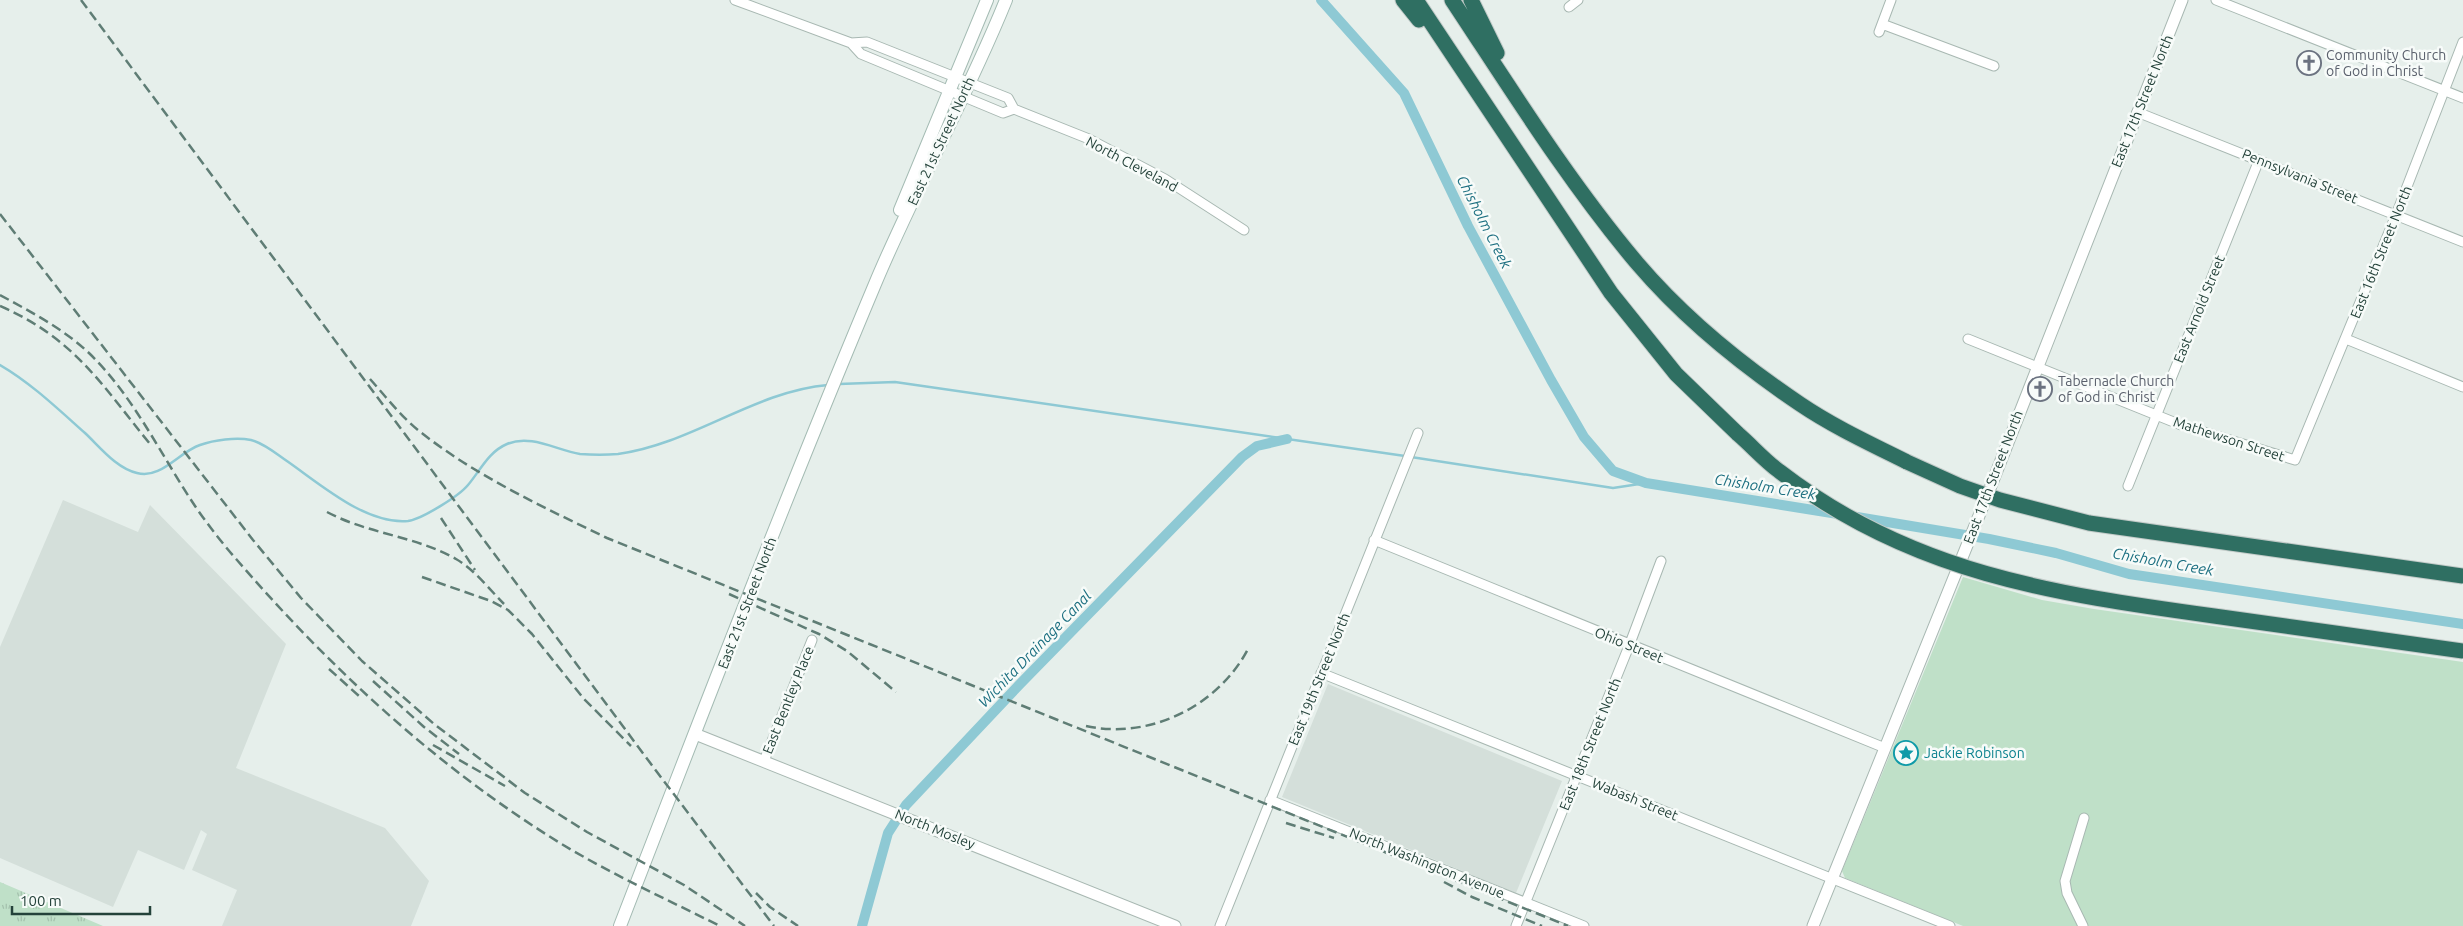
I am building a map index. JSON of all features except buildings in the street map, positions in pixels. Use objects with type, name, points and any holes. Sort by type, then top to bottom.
[{"type":"highway","points":[[1403,0],[1485,105]]},
{"type":"highway","points":[[1416,0],[1611,293],[1640,330],[1676,374],[1738,434],[1778,470],[1816,497],[1851,518],[1933,558],[2007,580],[2103,601],[2463,651]]},
{"type":"highway","points":[[1452,0],[1534,125],[1638,264],[1694,321],[1740,359],[1800,404],[1834,425],[1960,486],[2000,500],[2088,523],[2463,576]]},
{"type":"highway","points":[[1471,0],[1534,125]]},
{"type":"main road","name":"East 21st Street North","points":[[876,281],[900,209],[987,0]]},
{"type":"main road","name":"East 21st Street North","points":[[620,926],[824,405],[876,281],[1006,0]]},
{"type":"street","name":"North Cleveland","points":[[735,0],[851,43],[867,42],[1008,98],[1014,109]]},
{"type":"street","points":[[1569,7],[1578,0]]},
{"type":"street","points":[[1891,0],[1881,28],[1994,66]]},
{"type":"street","name":"East 17th Street North","points":[[1813,926],[1980,511],[2182,0]]},
{"type":"street","points":[[2216,0],[2463,98]]},
{"type":"street","name":"East 16th Street North","points":[[2295,460],[2396,215],[2463,42]]},
{"type":"street","name":"North Cleveland","points":[[851,43],[861,54],[950,91],[1003,112],[1014,109],[1089,139],[1165,179],[1244,230]]},
{"type":"street","name":"Pennsylvania Street","points":[[2137,112],[2463,242]]},
{"type":"street","name":"East Arnold Street","points":[[2128,486],[2259,160]]},
{"type":"street","name":"Mathewson Street","points":[[1968,339],[2156,415],[2295,460]]},
{"type":"street","points":[[2346,339],[2463,387]]},
{"type":"street","name":"East 19th Street North","points":[[1220,926],[1418,432]]},
{"type":"street","name":"Ohio Street","points":[[1374,540],[1629,646],[1885,748]]},
{"type":"street","name":"East 18th Street North","points":[[1516,926],[1629,646],[1661,561]]},
{"type":"street","name":"East Bentley Place","points":[[764,761],[812,640]]},
{"type":"street","name":"Wabash Street","points":[[1321,673],[1950,926]]},
{"type":"street","name":"North Mosley","points":[[695,734],[1175,926]]},
{"type":"street","name":"North Washington Avenue","points":[[1270,800],[1584,926]]},
{"type":"street","points":[[2083,926],[2067,893],[2065,881],[2084,818]]},
{"type":"shaded area","points":[[63,500],[138,532],[150,505],[286,644],[236,768],[385,828],[429,881],[411,926],[222,926],[237,890],[192,870],[207,834],[201,830],[184,870],[138,850],[113,907],[0,858],[0,647]]},
{"type":"shaded area","points":[[1328,684],[1562,781],[1516,893],[1282,797]]},
{"type":"green space","points":[[1963,577],[2042,600],[2094,609],[2463,662],[2463,926],[1963,926],[1845,878],[1842,871]]},
{"type":"green space","points":[[0,882],[103,926],[0,926]]},
{"type":"waterway","name":"Chisholm Creek","points":[[1321,0],[1404,93],[1468,226],[1551,380],[1584,437],[1613,471],[1646,483],[1838,514]]},
{"type":"waterway","points":[[0,365],[33,388],[109,456],[122,467],[129,470],[145,474],[154,473],[192,448],[200,445],[225,440],[251,440],[268,448],[327,490],[359,509],[375,516],[408,521],[431,512],[457,495],[468,485],[489,457],[500,447],[516,441],[544,444],[580,454],[618,454],[672,440],[775,397],[801,389],[828,385]]},
{"type":"waterway","points":[[839,384],[895,382],[1405,456]]},
{"type":"waterway","name":"Wichita Drainage Canal","points":[[862,926],[888,833],[906,805],[1020,684],[1242,457],[1257,446],[1287,439]]},
{"type":"waterway","points":[[1411,457],[1613,488],[1646,483]]},
{"type":"waterway","name":"Chisholm Creek","points":[[1857,517],[1989,539],[2056,553],[2129,574],[2463,624]]},
{"type":"railway","points":[[81,0],[774,926]]},
{"type":"railway","points":[[0,214],[253,540],[301,598],[362,661],[434,724],[525,793],[587,832],[684,885],[745,926]]},
{"type":"railway","points":[[0,295],[69,337],[90,354],[106,371],[134,408],[195,506],[226,547],[310,640],[388,714],[471,782],[560,843],[619,876],[720,926]]},
{"type":"railway","points":[[0,306],[26,319],[67,348],[101,383],[150,444]]},
{"type":"railway","points":[[370,379],[409,422],[444,450],[512,491],[607,538],[1568,926]]},
{"type":"railway","points":[[327,512],[359,525],[441,551],[463,563],[504,604]]},
{"type":"railway","points":[[441,518],[475,570]]},
{"type":"railway","points":[[422,577],[491,601],[508,610],[532,634],[584,699],[631,746]]},
{"type":"railway","points":[[729,594],[819,634],[847,651],[896,692]]},
{"type":"railway","points":[[1086,726],[1110,729],[1134,728],[1157,723],[1180,714],[1200,702],[1219,687],[1235,669],[1248,649]]},
{"type":"railway","points":[[329,669],[359,696]]},
{"type":"railway","points":[[373,681],[424,727],[459,754]]},
{"type":"railway","points":[[433,745],[505,786]]},
{"type":"railway","points":[[1286,823],[1334,838]]},
{"type":"railway","points":[[1444,882],[1472,897],[1542,926]]},
{"type":"railway","points":[[756,893],[770,907],[798,926]]},
{"type":"place","name":"Community Church of God in Christ","points":[[2309,63]]},
{"type":"place","name":"Tabernacle Church of God in Christ","points":[[2040,389]]},
{"type":"place","name":"Jackie Robinson","points":[[1906,753]]}]
